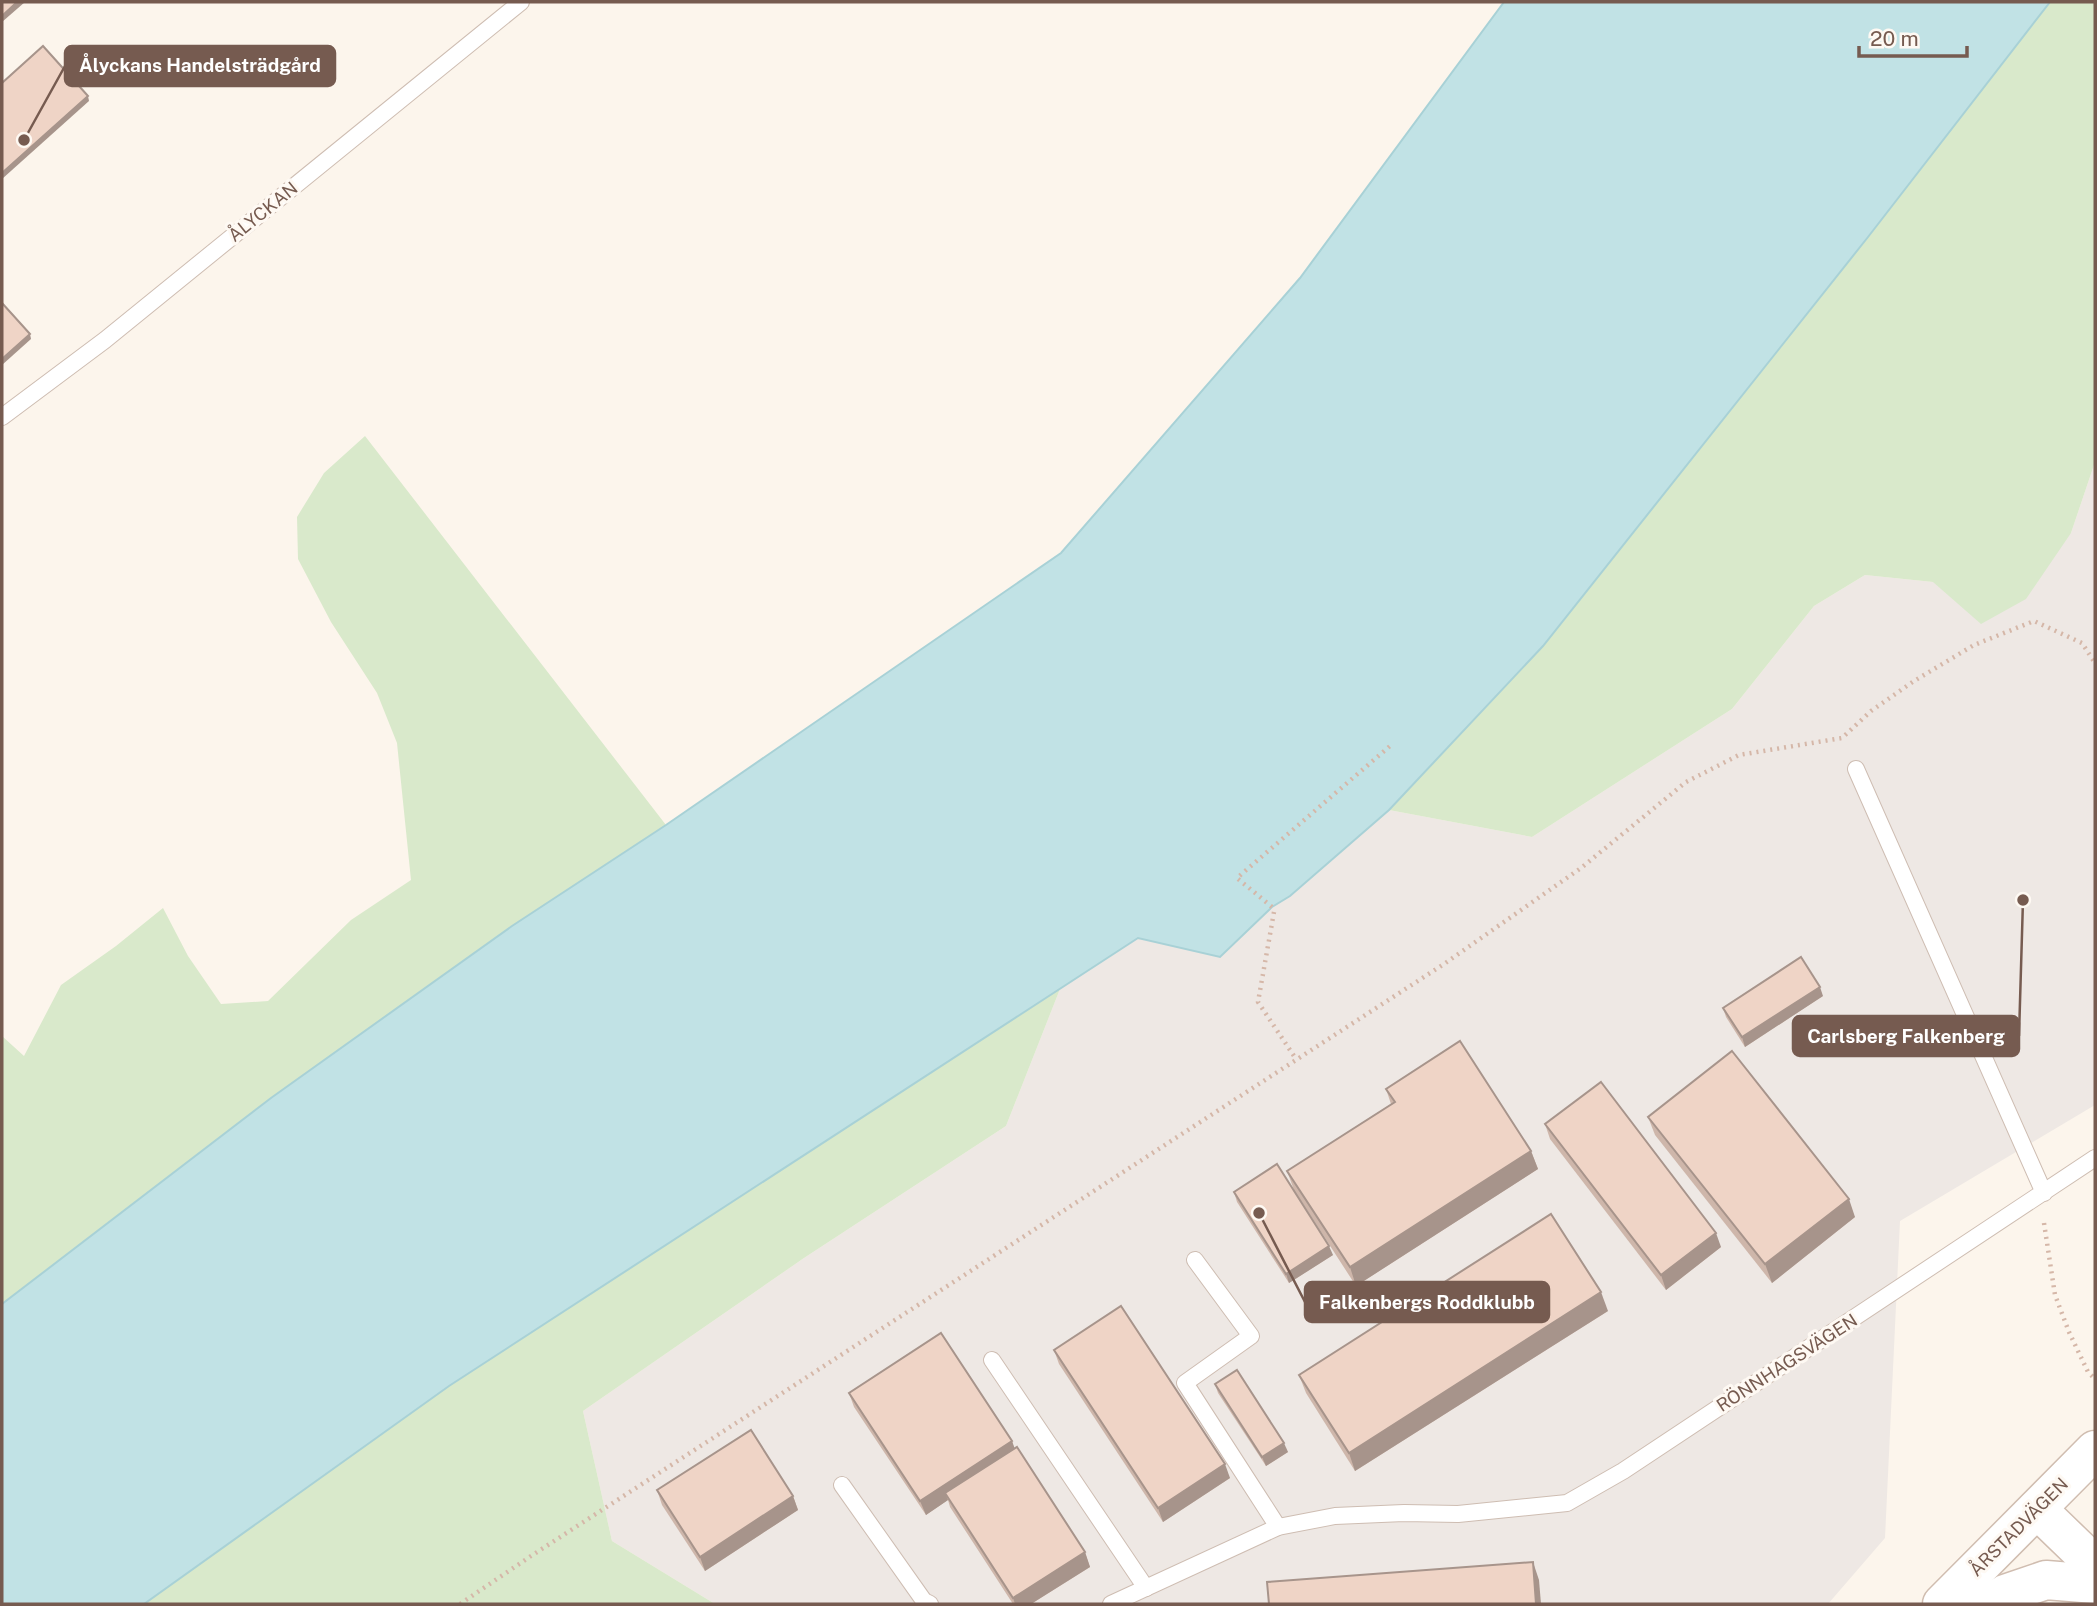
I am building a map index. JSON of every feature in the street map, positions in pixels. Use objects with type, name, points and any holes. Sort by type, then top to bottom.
[{"type":"main road","name":"ÅRSTADVÄGEN","points":[[1942,1604],[2095,1450]]},
{"type":"main road","points":[[2037,1509],[2095,1565]]},
{"type":"main road","points":[[1989,1604],[2005,1594],[2046,1580],[2095,1584]]},
{"type":"lane","name":"ÅLYCKAN","points":[[2,418],[105,340],[521,2]]},
{"type":"lane","points":[[1856,769],[2044,1193]]},
{"type":"lane","name":"RÖNNHAGSVÄGEN","points":[[1111,1604],[1278,1527],[1335,1516],[1458,1514],[1567,1503],[1623,1471],[2095,1158]]},
{"type":"lane","points":[[1195,1260],[1251,1336],[1185,1383],[1278,1527]]},
{"type":"lane","points":[[992,1360],[1146,1588]]},
{"type":"lane","points":[[842,1485],[924,1601],[930,1604]]},
{"type":"path","points":[[460,1604],[1444,964],[1581,868],[1686,782],[1739,755],[1842,738],[1871,710],[1913,681],[1974,645],[2034,621],[2082,643],[2095,663]]},
{"type":"path","points":[[1296,1059],[1258,1002],[1273,910],[1237,878],[1390,746]]},
{"type":"path","points":[[2044,1193],[2042,1209],[2055,1294],[2069,1332],[2088,1372],[2095,1379]]},
{"type":"shaded area","points":[[2095,462],[2095,1105],[1900,1221],[1885,1538],[1828,1604],[715,1604],[612,1541],[583,1411],[804,1258],[1006,1126],[1060,989],[1139,938],[1220,956],[1272,907],[1290,896],[1389,810],[1532,837],[1732,709],[1814,606],[1865,575],[1933,582],[2071,533]]},
{"type":"green space","points":[[2050,2],[2095,2],[2095,462],[2071,533],[2026,599],[1981,624],[1933,582],[1865,575],[1814,606],[1732,709],[1532,837],[1389,810],[1543,646],[1868,237]]},
{"type":"green space","points":[[365,436],[666,825],[512,926],[271,1098],[2,1304],[2,1036],[24,1056],[61,985],[163,908],[188,956],[221,1004],[268,1001],[351,920],[411,880],[397,743],[377,693],[331,622],[298,559],[297,517],[324,473]]},
{"type":"green space","points":[[1060,989],[1006,1126],[804,1258],[583,1411],[612,1541],[715,1604],[144,1604],[449,1386]]},
{"type":"water","points":[[1504,2],[2050,2],[1868,237],[1543,646],[1389,810],[1290,896],[1272,907],[1220,957],[1138,938],[449,1386],[144,1604],[2,1604],[2,1304],[271,1098],[512,926],[666,825],[1061,553],[1300,278]]},
{"type":"building","points":[[2,2],[17,2],[2,16]]},
{"type":"building","points":[[43,46],[88,96],[2,173],[2,83]]},
{"type":"building","points":[[2,303],[30,334],[2,359]]},
{"type":"building","points":[[1801,957],[1820,987],[1742,1037],[1723,1008]]},
{"type":"building","points":[[1460,1041],[1531,1151],[1350,1267],[1287,1171],[1395,1102],[1386,1089]]},
{"type":"building","points":[[1732,1051],[1849,1199],[1765,1264],[1648,1117]]},
{"type":"building","points":[[1601,1082],[1716,1233],[1661,1275],[1545,1124]]},
{"type":"building","points":[[1277,1164],[1329,1246],[1286,1274],[1234,1192]]},
{"type":"building","points":[[1551,1214],[1601,1292],[1349,1453],[1299,1375]]},
{"type":"building","points":[[1121,1306],[1225,1464],[1158,1508],[1054,1350]]},
{"type":"building","points":[[941,1333],[1012,1441],[920,1501],[849,1393]]},
{"type":"building","points":[[1237,1370],[1284,1443],[1262,1457],[1215,1384]]},
{"type":"building","points":[[751,1430],[793,1496],[700,1557],[657,1490]]},
{"type":"building","points":[[1017,1447],[1085,1552],[1013,1598],[945,1493]]},
{"type":"building","points":[[1533,1562],[1536,1604],[1269,1604],[1267,1582]]},
{"type":"place","name":"Ålyckans Handelsträdgård","points":[[24,140]]},
{"type":"place","name":"Carlsberg Falkenberg","points":[[2023,900]]},
{"type":"place","name":"Falkenbergs Roddklubb","points":[[1259,1213]]}]
